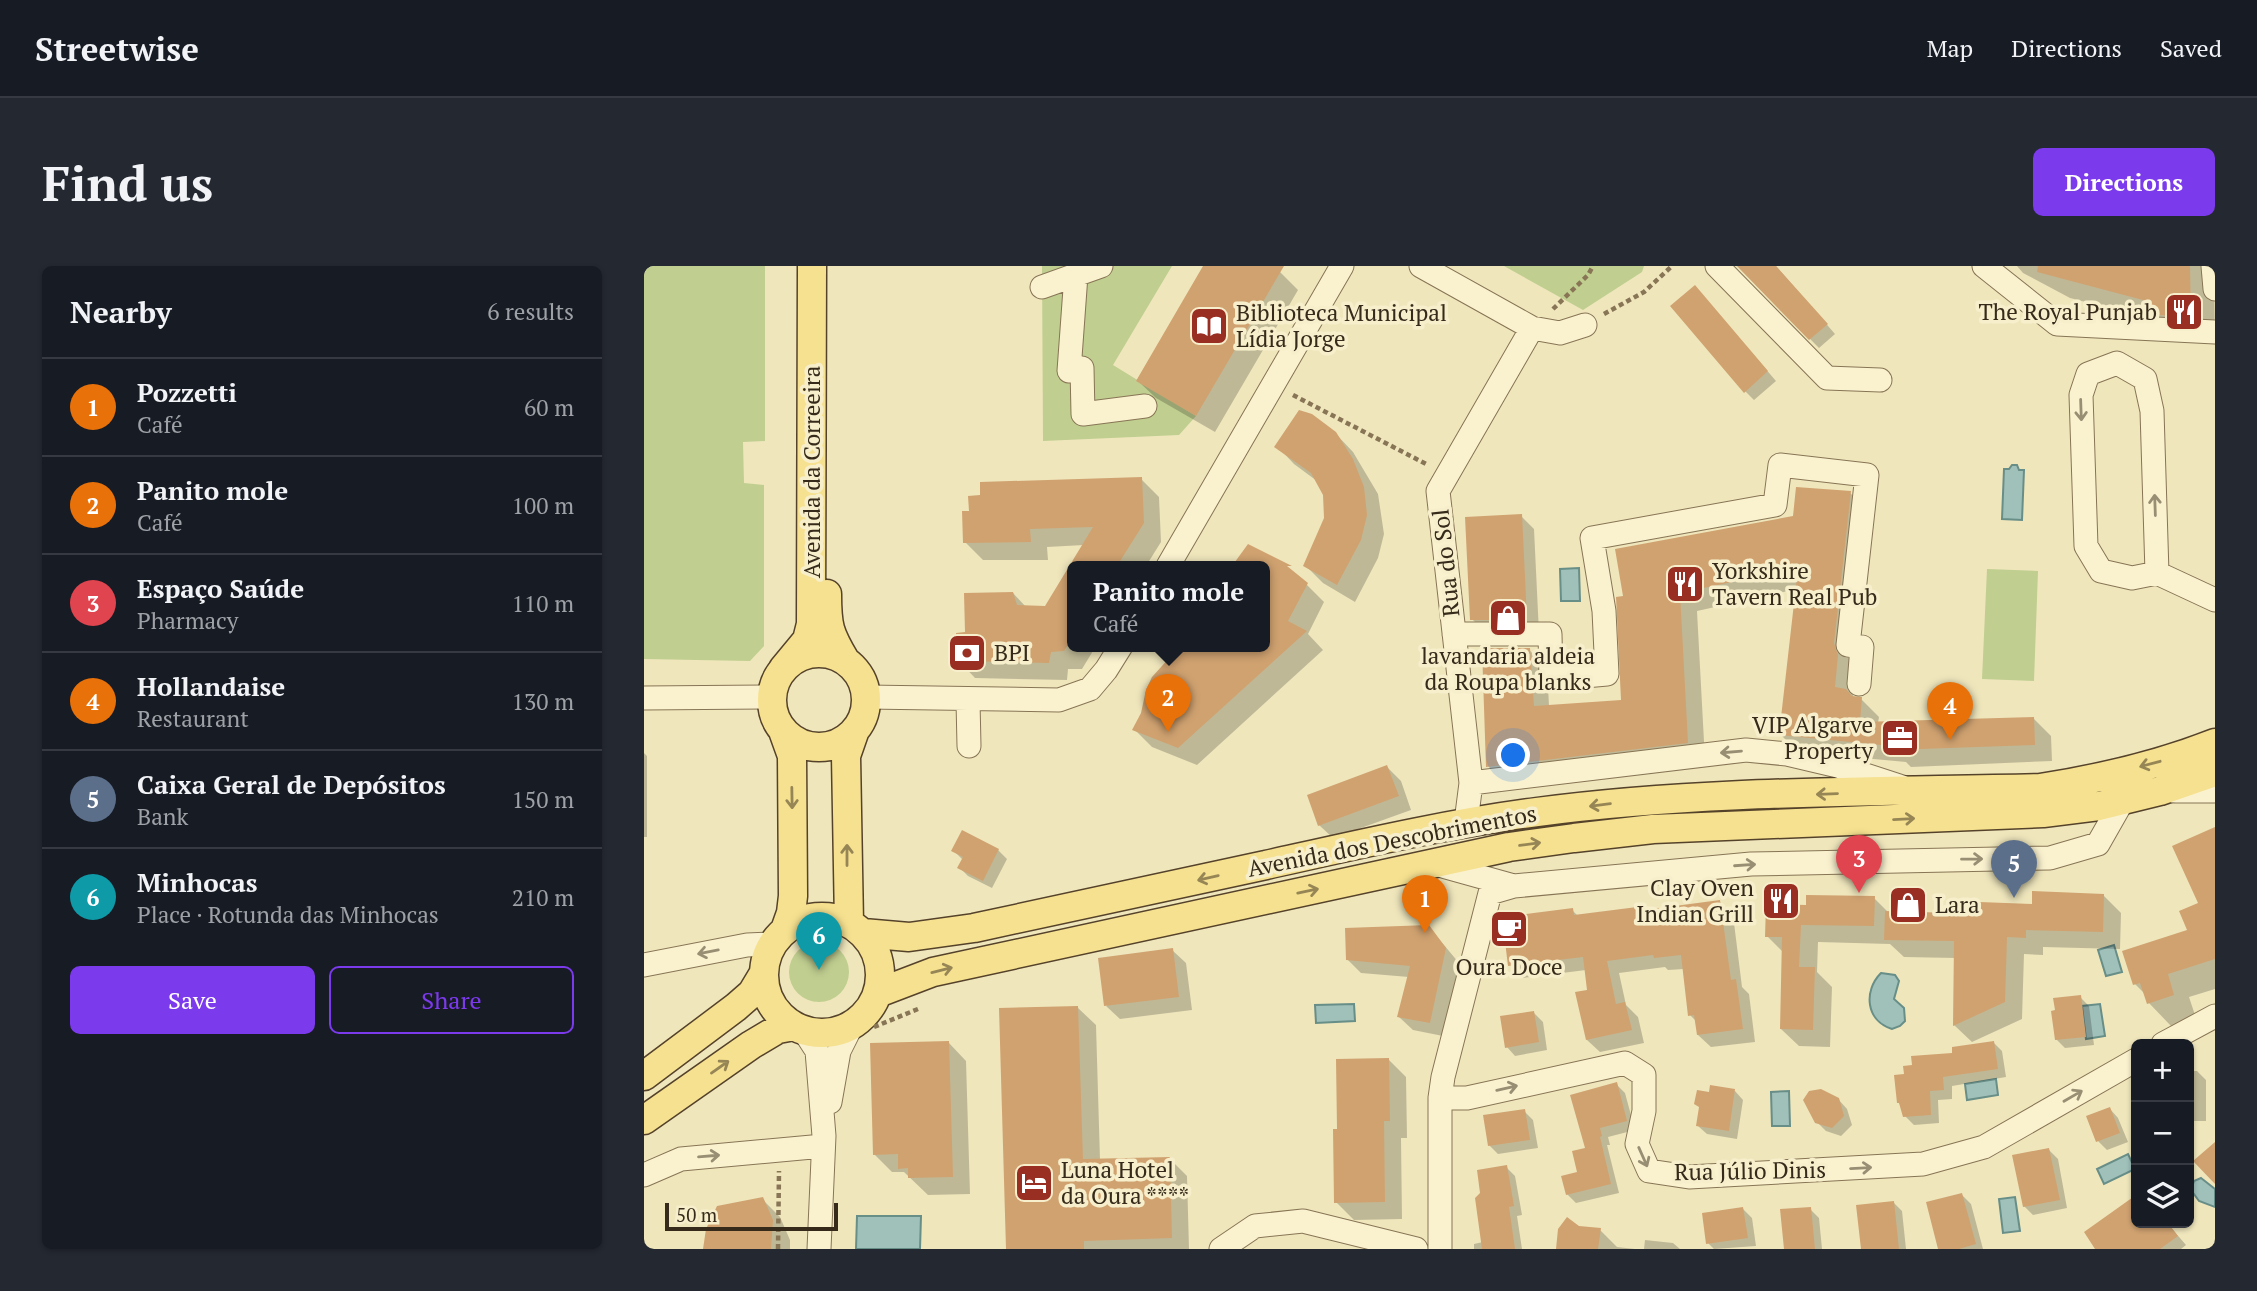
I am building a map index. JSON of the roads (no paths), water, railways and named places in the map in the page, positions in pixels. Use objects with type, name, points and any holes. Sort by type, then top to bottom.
[{"type":"main road","name":"Avenida da Correeira","points":[[783,669],[807,640],[811,624],[812,266]]},
{"type":"main road","name":"Avenida da Correeira","points":[[827,266],[827,623],[845,660]]},
{"type":"main road","points":[[799,1028],[781,1017],[771,1004],[765,989],[766,958],[791,913],[793,896],[792,755],[776,719],[771,697],[783,669],[799,657],[814,653],[834,655],[845,660],[860,675],[867,697],[865,716],[854,733],[846,756],[856,928]]},
{"type":"main road","points":[[783,731],[807,746],[823,748],[837,745],[854,733]]},
{"type":"main road","name":"Avenida dos Descobrimentos","points":[[856,928],[909,937],[974,928],[1466,822],[1621,802],[2040,788],[2088,781],[2191,753],[2215,743]]},
{"type":"main road","name":"Avenida dos Descobrimentos","points":[[878,993],[933,972],[1510,847],[1653,830],[2043,813],[2099,806],[2160,791],[2215,772]]},
{"type":"main road","points":[[644,1120],[751,1045],[778,1030],[799,1028],[829,1032],[852,1025],[872,1006],[881,977],[879,961],[873,946],[856,928],[833,918],[816,917],[799,922],[779,937]]},
{"type":"main road","points":[[644,1076],[736,1007],[752,993],[764,973]]},
{"type":"street","points":[[1042,287],[1101,266]]},
{"type":"street","points":[[1171,561],[1342,266]]},
{"type":"street","points":[[1421,266],[1532,328],[1560,333],[1585,325]]},
{"type":"street","points":[[1717,266],[1827,378],[1880,380]]},
{"type":"street","points":[[1983,266],[2057,324],[2215,332]]},
{"type":"street","points":[[2213,266],[2215,289]]},
{"type":"street","points":[[1076,275],[1069,371],[1082,368],[1083,414],[1145,406]]},
{"type":"street","name":"Rua do Sol","points":[[1466,822],[1471,783],[1438,491],[1532,328]]},
{"type":"street","points":[[2157,573],[2152,411],[2145,379],[2117,363],[2088,374],[2081,395],[2086,546],[2101,571],[2132,578],[2157,573],[2215,600]]},
{"type":"street","points":[[1454,634],[1550,634],[1551,679],[1607,674],[1604,611],[1592,538],[1775,505],[1780,465],[1867,475],[1849,645],[1862,647],[1859,684]]},
{"type":"street","points":[[867,697],[1059,701],[1090,689],[1117,652]]},
{"type":"street","points":[[644,698],[771,697]]},
{"type":"street","points":[[968,701],[969,746]]},
{"type":"street","points":[[1471,783],[1745,750],[1787,754],[1838,766],[1916,791]]},
{"type":"street","points":[[2160,791],[2215,791]]},
{"type":"street","name":"Avenida dos Descobrimentos","points":[[1436,864],[1514,886],[1751,864],[2050,858],[2098,844],[2123,800]]},
{"type":"street","points":[[1440,1249],[1440,1098],[1490,893],[1514,886]]},
{"type":"street","points":[[644,965],[779,937]]},
{"type":"street","points":[[2172,1039],[2207,1020]]},
{"type":"street","points":[[823,1141],[839,1051],[852,1025]]},
{"type":"street","points":[[799,1028],[817,1051],[823,1141],[819,1249]]},
{"type":"street","name":"Rua Júlio Dinis","points":[[1440,1098],[1467,1097],[1625,1063],[1644,1075],[1644,1111],[1637,1144],[1649,1171],[1689,1177],[1923,1164],[1984,1147],[2131,1063]]},
{"type":"street","points":[[644,1175],[681,1159],[823,1141]]},
{"type":"street","points":[[1221,1249],[1255,1226],[1303,1221],[1416,1249]]},
{"type":"water","points":[[2012,465],[2024,470],[2022,520],[2002,519],[2004,469],[2009,469]]},
{"type":"water","points":[[1579,568],[1580,601],[1561,601],[1560,569]]},
{"type":"water","points":[[2114,945],[2122,972],[2106,976],[2098,950]]},
{"type":"water","points":[[1881,973],[1895,975],[1899,981],[1894,999],[1904,1008],[1905,1021],[1892,1029],[1877,1019],[1870,1005],[1871,988]]},
{"type":"water","points":[[1354,1004],[1355,1021],[1316,1023],[1315,1005]]},
{"type":"water","points":[[2100,1004],[2105,1036],[2086,1039],[2082,1006]]},
{"type":"water","points":[[1996,1079],[1998,1095],[1967,1100],[1965,1084]]},
{"type":"water","points":[[1789,1091],[1790,1126],[1772,1126],[1771,1092]]},
{"type":"water","points":[[2128,1154],[2131,1160],[2131,1171],[2104,1184],[2097,1169]]},
{"type":"water","points":[[2201,1178],[2215,1189],[2215,1207],[2199,1201],[2194,1194],[2194,1181]]},
{"type":"water","points":[[2015,1197],[2020,1231],[2003,1233],[1999,1199]]},
{"type":"water","points":[[857,1216],[921,1216],[920,1249],[856,1249]]},
{"type":"place","name":"The Royal Punjab","points":[[2184,312]]},
{"type":"place","name":"Biblioteca Municipal Lídia Jorge","points":[[1209,326]]},
{"type":"place","name":"Yorkshire Tavern Real Pub","points":[[1685,584]]},
{"type":"place","name":"lavandaria aldeia da Roupa blanks","points":[[1508,618]]},
{"type":"place","name":"BPI","points":[[967,653]]},
{"type":"place","name":"Panito mole","points":[[1168,732]]},
{"type":"place","name":"VIP Algarve Property","points":[[1900,738]]},
{"type":"place","name":"Hollandaise","points":[[1950,740]]},
{"type":"place","name":"Espaço Saúde","points":[[1859,893]]},
{"type":"place","name":"Caixa Geral de Depósitos","points":[[2014,898]]},
{"type":"place","name":"Clay Oven Indian Grill","points":[[1781,901]]},
{"type":"place","name":"Lara","points":[[1908,905]]},
{"type":"place","name":"Oura Doce","points":[[1509,929]]},
{"type":"place","name":"Pozzetti","points":[[1425,933]]},
{"type":"place","name":"Minhocas","points":[[819,970]]},
{"type":"place","name":"Luna Hotel da Oura ****","points":[[1034,1183]]}]
